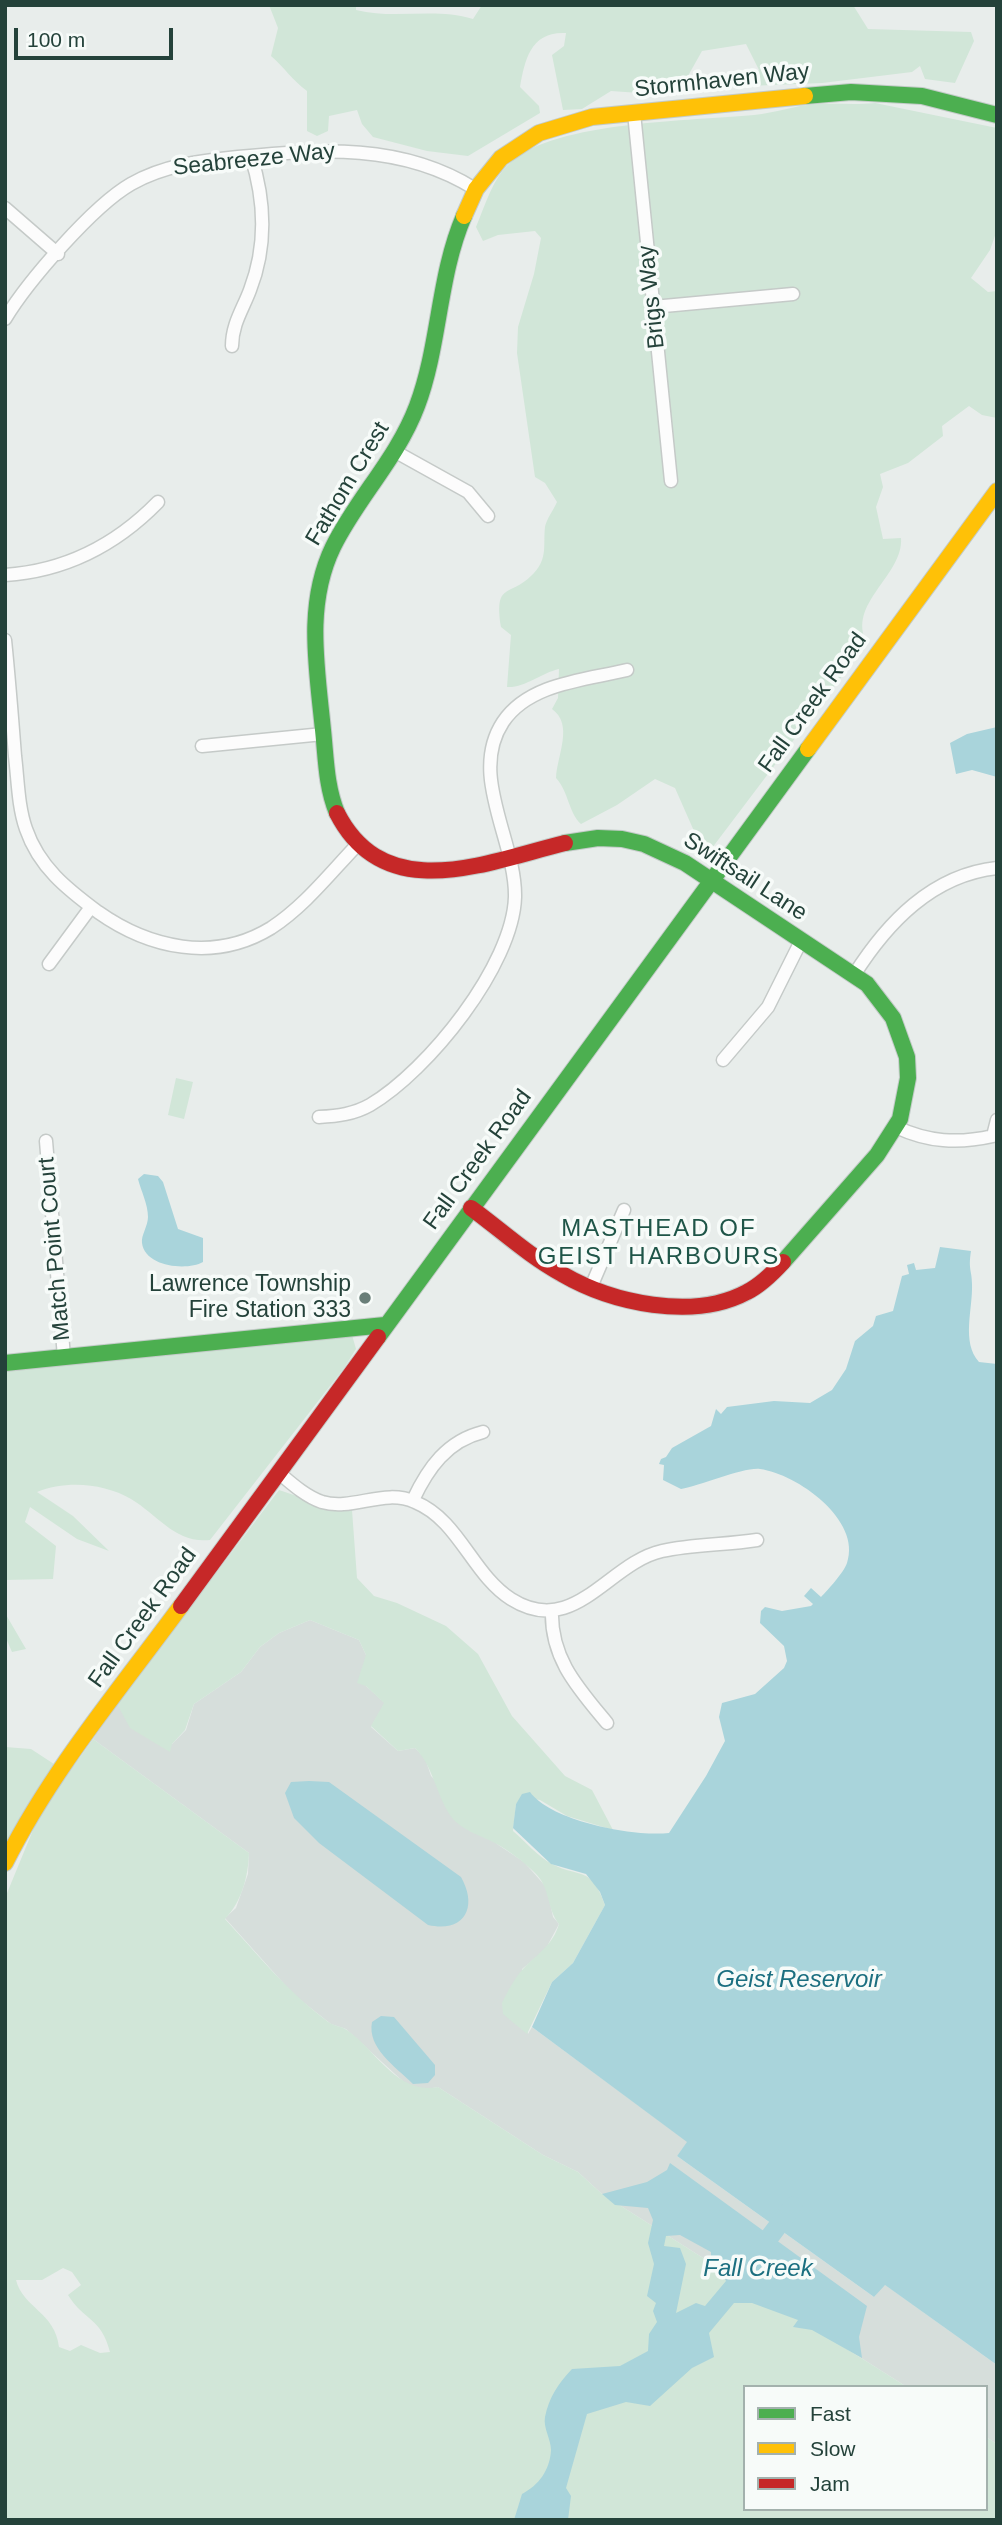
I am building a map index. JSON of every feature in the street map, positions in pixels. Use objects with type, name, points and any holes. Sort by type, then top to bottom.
[{"type":"street","name":"Stormhaven Way","points":[[475,189],[499,158],[527,137],[583,118],[851,92],[922,96],[997,115]]},
{"type":"street","name":"Brigs Way","points":[[634,113],[671,481]]},
{"type":"street","name":"Seabreeze Way","points":[[5,319],[104,202],[141,178],[188,163],[309,150],[370,152],[433,169],[475,189]]},
{"type":"street","points":[[232,346],[235,322],[254,279],[261,240],[260,195],[251,156]]},
{"type":"street","name":"Fathom Crest","points":[[359,843],[343,824],[332,800],[314,637],[318,588],[338,537],[396,452],[428,375],[460,222],[475,189]]},
{"type":"street","points":[[5,208],[58,254]]},
{"type":"street","points":[[653,307],[793,295]]},
{"type":"street","points":[[396,452],[468,492],[488,516]]},
{"type":"street","name":"Fall Creek Road","points":[[5,1863],[23,1827],[76,1749],[997,491]]},
{"type":"street","points":[[5,575],[51,567],[92,552],[125,532],[158,502]]},
{"type":"street","points":[[5,640],[20,804],[26,829],[48,869],[117,926],[162,944],[197,948],[226,944],[262,932],[283,919],[359,843]]},
{"type":"street","points":[[319,1117],[347,1115],[369,1105],[406,1080],[432,1052],[489,974],[505,944],[514,911],[515,886],[490,770],[492,746],[505,719],[523,702],[545,690],[627,670]]},
{"type":"street","points":[[202,746],[323,734]]},
{"type":"street","name":"Swiftsail Lane","points":[[359,843],[374,856],[397,868],[427,873],[442,873],[578,840],[622,839],[675,856],[874,990],[890,1009],[905,1045],[908,1084],[896,1127],[882,1149],[773,1273],[741,1297],[703,1306],[620,1297],[591,1287],[550,1267],[471,1208]]},
{"type":"street","points":[[854,975],[880,935],[916,902],[959,878],[997,868]]},
{"type":"street","points":[[49,964],[91,907]]},
{"type":"street","points":[[723,1060],[768,1007],[801,941]]},
{"type":"street","points":[[896,1127],[939,1141],[974,1141],[993,1136],[997,1120]]},
{"type":"street","name":"Match Point Court","points":[[46,1141],[64,1357]]},
{"type":"street","points":[[591,1287],[624,1210]]},
{"type":"street","points":[[5,1363],[385,1325]]},
{"type":"street","points":[[413,1500],[431,1466],[444,1452],[460,1441],[483,1432]]},
{"type":"street","points":[[278,1472],[311,1497],[329,1503],[393,1496],[413,1500],[444,1521],[504,1594],[532,1608],[552,1609],[584,1600],[639,1560],[662,1551],[757,1540]]},
{"type":"street","points":[[552,1609],[553,1634],[562,1663],[607,1723]]},
{"type":"shaded area","points":[[310,1620],[359,1640],[366,1655],[366,1686],[385,1703],[371,1727],[398,1751],[415,1748],[425,1758],[431,1776],[497,1844],[524,1862],[547,1888],[553,1917],[559,1924],[545,1950],[522,1969],[528,2034],[532,2027],[688,2142],[677,2156],[874,2297],[884,2284],[997,2365],[997,2444],[988,2438],[988,2385],[904,2385],[602,2194],[578,2172],[543,2155],[438,2087],[424,2090],[407,2085],[346,2029],[331,2024],[294,1995],[225,1918],[236,1908],[248,1874],[249,1853],[93,1739],[117,1704],[172,1744],[186,1730],[194,1704],[241,1672],[260,1647],[279,1633]]},
{"type":"green space","points":[[269,5],[356,5],[356,10],[371,13],[444,14],[473,19],[482,5],[853,5],[868,29],[971,32],[974,41],[955,83],[925,79],[920,66],[912,72],[822,83],[748,86],[759,70],[746,44],[702,51],[684,83],[668,95],[611,91],[582,109],[563,110],[552,55],[564,46],[566,33],[554,34],[537,42],[532,49],[524,66],[520,87],[539,106],[540,113],[468,156],[427,151],[373,137],[362,124],[357,110],[329,116],[328,131],[317,136],[307,131],[307,91],[271,56],[278,28]]},
{"type":"green space","points":[[875,103],[997,128],[997,230],[990,250],[971,278],[988,292],[997,291],[997,418],[982,415],[969,406],[942,426],[943,436],[908,463],[880,474],[883,487],[876,507],[883,539],[901,538],[900,552],[869,602],[864,615],[863,629],[867,643],[709,852],[694,839],[694,831],[675,788],[655,779],[617,805],[581,824],[573,814],[564,789],[556,778],[563,741],[562,723],[552,709],[558,698],[559,669],[520,685],[507,687],[511,635],[501,627],[500,602],[506,592],[534,573],[541,562],[546,524],[557,502],[545,483],[535,477],[517,353],[518,327],[534,274],[541,238],[535,231],[498,235],[483,241],[476,227],[486,201],[499,176],[511,162],[532,148],[559,138],[626,125],[754,115],[809,105]]},
{"type":"green space","points":[[176,1078],[193,1082],[184,1119],[168,1115]]},
{"type":"green space","points":[[352,1335],[356,1349],[344,1368],[210,1540],[187,1538],[177,1533],[131,1499],[109,1489],[85,1485],[48,1488],[37,1492],[73,1516],[109,1551],[77,1539],[30,1507],[25,1522],[56,1546],[53,1579],[5,1580],[5,1368]]},
{"type":"green space","points":[[279,1490],[326,1506],[352,1510],[357,1578],[374,1596],[397,1603],[446,1626],[478,1654],[512,1716],[565,1776],[592,1790],[613,1830],[567,1816],[540,1800],[522,1797],[516,1804],[513,1831],[547,1861],[590,1878],[605,1905],[573,1963],[552,1982],[527,2034],[503,2014],[502,2003],[523,1969],[549,1944],[559,1924],[546,1891],[534,1872],[516,1856],[454,1820],[445,1807],[426,1763],[415,1748],[398,1751],[371,1726],[384,1703],[366,1686],[357,1683],[366,1655],[359,1640],[310,1620],[279,1633],[260,1647],[241,1672],[194,1704],[185,1730],[172,1744],[170,1752],[130,1728],[117,1704]]},
{"type":"green space","points":[[5,1613],[26,1649],[12,1652],[5,1636]]},
{"type":"green space","points":[[93,1739],[249,1853],[243,1888],[225,1919],[299,1998],[329,2023],[347,2030],[399,2078],[424,2088],[438,2087],[543,2155],[578,2172],[602,2194],[904,2385],[743,2385],[743,2511],[988,2511],[988,2438],[997,2444],[997,2520],[5,2520],[5,1898],[40,1813]],"holes":[[[63,2268],[72,2272],[81,2285],[68,2295],[97,2325],[110,2352],[100,2353],[81,2345],[70,2351],[59,2347],[52,2326],[25,2297],[16,2280],[42,2280]]]},
{"type":"green space","points":[[5,1747],[31,1749],[54,1764],[5,1851]]},
{"type":"water","points":[[997,727],[997,777],[972,770],[956,774],[950,743],[967,734]]},
{"type":"water","points":[[144,1174],[158,1176],[163,1182],[178,1229],[203,1238],[203,1262],[187,1266],[168,1265],[158,1262],[145,1251],[142,1240],[148,1212],[138,1179]]},
{"type":"water","name":"Geist Reservoir","points":[[940,1247],[971,1251],[970,1345],[979,1362],[997,1364],[997,2365],[885,2285],[874,2297],[677,2156],[687,2142],[532,2027],[552,1982],[573,1963],[605,1905],[600,1892],[586,1874],[551,1864],[513,1828],[516,1804],[522,1794],[530,1792],[556,1811],[594,1825],[635,1832],[669,1833],[725,1741],[719,1717],[722,1703],[755,1694],[784,1668],[787,1661],[784,1646],[760,1623],[761,1611],[765,1607],[782,1611],[811,1606],[813,1604],[804,1596],[811,1588],[821,1597],[828,1590],[847,1563],[849,1547],[845,1531],[836,1516],[808,1490],[791,1480],[775,1473],[753,1469],[681,1489],[663,1480],[664,1465],[659,1464],[661,1459],[666,1457],[672,1448],[711,1426],[716,1409],[721,1414],[727,1407],[774,1401],[810,1403],[832,1390],[846,1369],[855,1341],[873,1326],[876,1316],[893,1311],[902,1276],[909,1274],[907,1265],[914,1263],[916,1270],[935,1268]]},
{"type":"water","points":[[291,1782],[329,1782],[461,1877],[468,1898],[465,1915],[451,1925],[428,1925],[319,1843],[294,1818],[285,1793]]},
{"type":"water","points":[[381,2016],[394,2017],[435,2065],[435,2075],[428,2083],[413,2084],[378,2048],[372,2022]]},
{"type":"water","name":"Fall Creek","points":[[670,2163],[867,2306],[859,2337],[862,2358],[812,2330],[793,2327],[798,2320],[752,2303],[734,2303],[709,2333],[714,2357],[692,2368],[650,2406],[626,2402],[587,2414],[566,2488],[571,2496],[568,2520],[514,2520],[522,2494],[534,2486],[546,2470],[551,2450],[545,2417],[562,2380],[572,2369],[620,2366],[648,2351],[649,2334],[657,2322],[653,2311],[656,2303],[647,2296],[654,2264],[648,2243],[653,2220],[648,2208],[615,2205],[602,2194],[647,2182],[667,2170]],"holes":[[[680,2235],[711,2252],[711,2267],[722,2273],[726,2281],[705,2306],[696,2303],[676,2313],[686,2264],[680,2248],[664,2246],[666,2236]]]},
{"type":"waterway","name":"Fall Creek","points":[[756,2255],[793,2206]]},
{"type":"traffic: fast","points":[[805,96],[851,92],[922,96],[997,115]]},
{"type":"traffic: fast","points":[[337,813],[327,772],[316,660],[319,591],[333,547],[399,444],[417,406],[425,383],[449,262],[464,216]]},
{"type":"traffic: fast","points":[[378,1337],[808,749]]},
{"type":"traffic: fast","points":[[565,843],[598,838],[622,839],[644,844],[685,863],[867,984],[893,1018],[907,1057],[908,1078],[900,1119],[877,1155],[783,1262]]},
{"type":"traffic: fast","points":[[5,1363],[385,1325]]},
{"type":"traffic: slow","points":[[464,216],[476,189],[501,158],[539,133],[592,117],[805,96]]},
{"type":"traffic: slow","points":[[808,749],[997,491]]},
{"type":"traffic: slow","points":[[5,1863],[65,1763],[181,1606]]},
{"type":"traffic: jam","points":[[337,813],[357,842],[382,860],[410,869],[471,867],[565,843]]},
{"type":"traffic: jam","points":[[471,1208],[562,1274],[604,1293],[653,1305],[702,1306],[726,1301],[757,1286],[783,1262]]},
{"type":"traffic: jam","points":[[181,1606],[378,1337]]},
{"type":"place","name":"Lawrence Township Fire Station 333","points":[[365,1298]]},
{"type":"district","name":"MASTHEAD OF GEIST HARBOURS","points":[[659,1243]]}]
